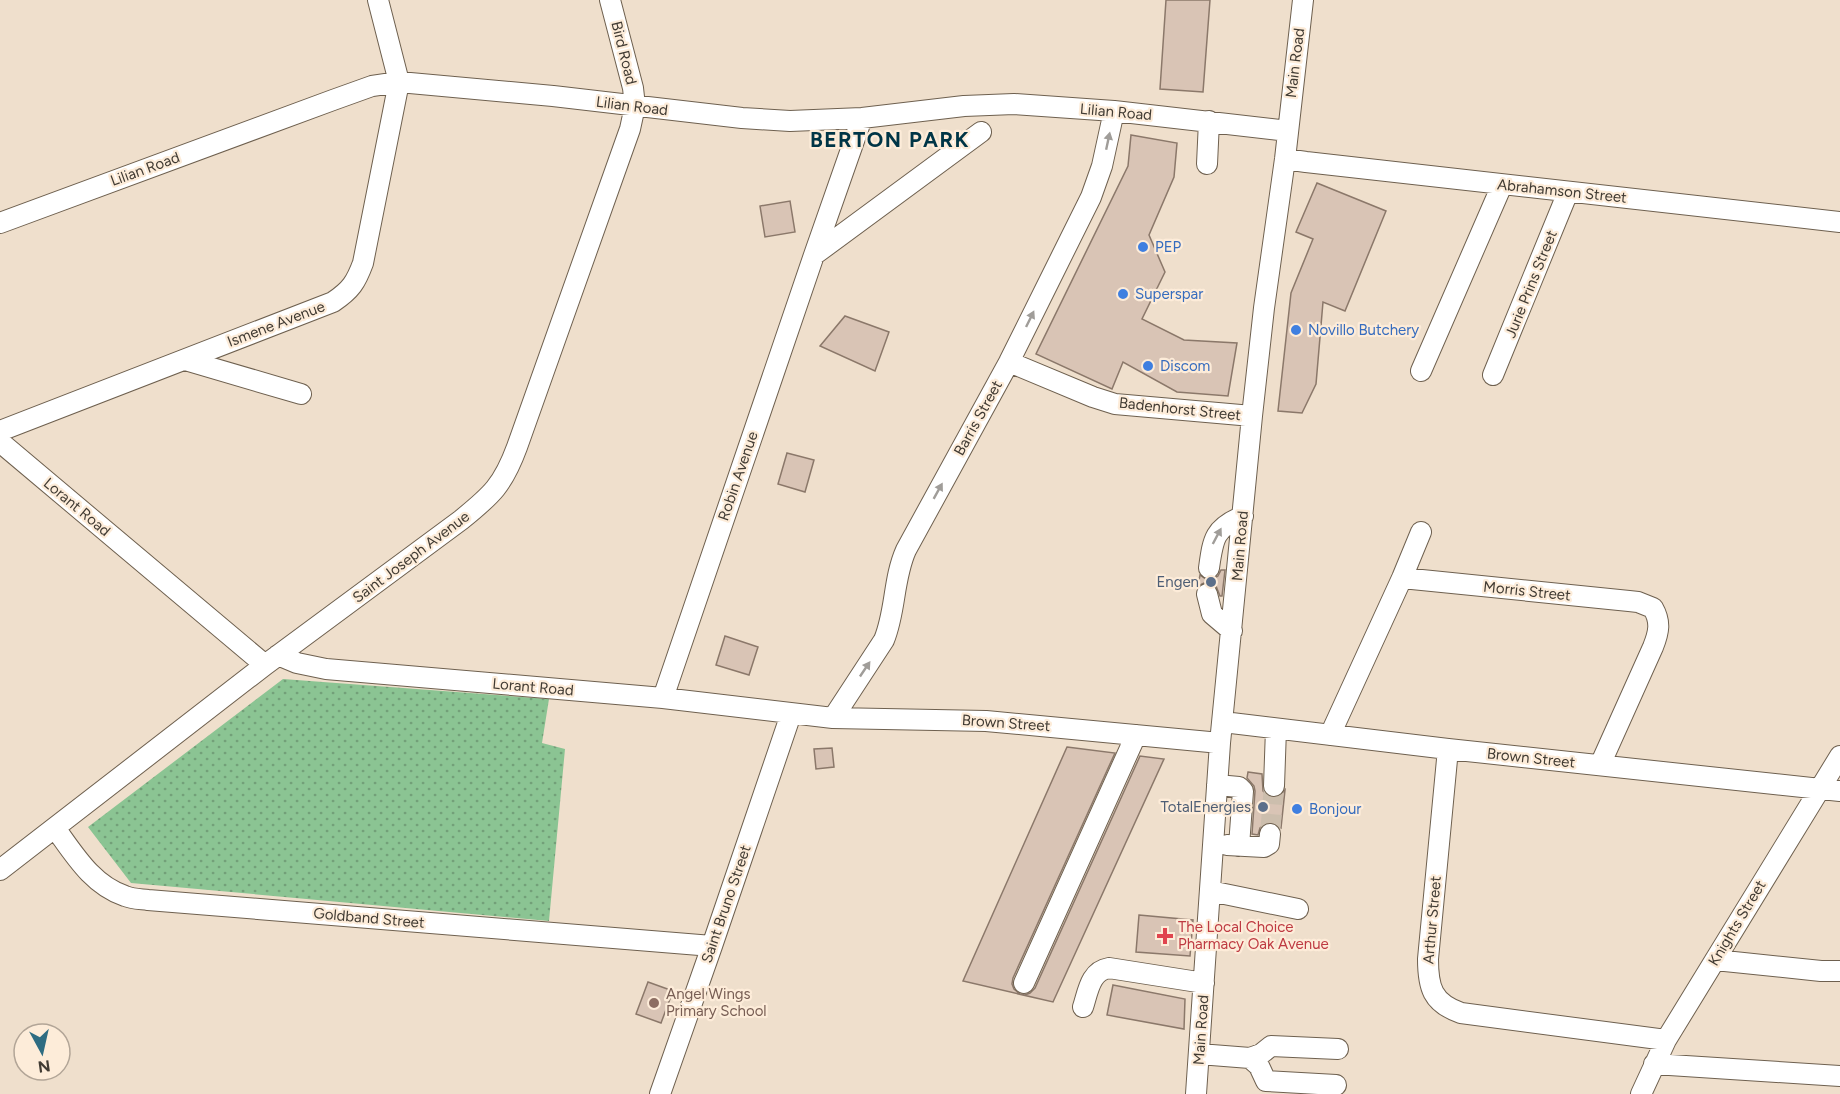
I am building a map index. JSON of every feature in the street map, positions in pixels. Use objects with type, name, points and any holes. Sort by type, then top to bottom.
[{"type":"street","points":[[378,0],[399,82]]},
{"type":"street","name":"Bird Road","points":[[610,0],[629,71],[635,106]]},
{"type":"street","name":"Main Road","points":[[1196,1094],[1220,743],[1264,308],[1285,159],[1303,0]]},
{"type":"street","name":"Lilian Road","points":[[0,223],[333,99],[372,86],[399,82],[790,121],[862,118],[993,104],[1114,111],[1288,131]]},
{"type":"street","name":"Ismene Avenue","points":[[0,431],[333,302],[346,294],[357,280],[363,263],[399,82]]},
{"type":"street","name":"Saint Joseph Avenue","points":[[0,870],[271,660],[461,520],[500,484],[509,469],[621,157],[635,106]]},
{"type":"street","name":"Barris Street","points":[[833,718],[884,640],[901,561],[1009,362],[1090,197],[1102,166],[1114,111]]},
{"type":"street","name":"Robin Avenue","points":[[663,698],[862,118]]},
{"type":"street","points":[[1206,164],[1209,121]]},
{"type":"street","points":[[814,255],[981,132]]},
{"type":"street","name":"Abrahamson Street","points":[[1285,159],[1840,222]]},
{"type":"street","points":[[1421,371],[1502,184]]},
{"type":"street","name":"Jurie Prins Street","points":[[1493,375],[1568,192]]},
{"type":"street","points":[[184,360],[301,394]]},
{"type":"street","name":"Badenhorst Street","points":[[1009,362],[1115,404],[1252,416]]},
{"type":"street","name":"Lorant Road","points":[[0,442],[271,660],[326,669],[663,698],[790,714]]},
{"type":"street","points":[[1209,568],[1217,533],[1224,525],[1243,516]]},
{"type":"street","points":[[1330,735],[1421,532]]},
{"type":"street","name":"Morris Street","points":[[1402,578],[1638,602],[1653,608],[1659,623],[1659,632],[1600,765]]},
{"type":"street","points":[[1206,594],[1212,614],[1232,631]]},
{"type":"street","name":"Brown Street","points":[[790,714],[833,718],[986,721],[1220,743]]},
{"type":"street","name":"Saint Bruno Street","points":[[660,1094],[790,714]]},
{"type":"street","name":"Brown Street","points":[[1223,722],[1448,749],[1840,791]]},
{"type":"street","points":[[1274,786],[1276,729]]},
{"type":"street","points":[[1024,983],[1136,735]]},
{"type":"street","name":"Arthur Street","points":[[1448,749],[1428,959],[1428,975],[1432,992],[1449,1009],[1461,1013],[1666,1040]]},
{"type":"street","name":"Knights Street","points":[[1641,1094],[1666,1040],[1840,756]]},
{"type":"street","points":[[1218,785],[1239,787],[1244,791],[1239,846]]},
{"type":"street","name":"Goldband Street","points":[[55,828],[96,880],[125,897],[159,902],[712,946]]},
{"type":"street","points":[[1213,844],[1266,847],[1269,844],[1270,834]]},
{"type":"street","points":[[1210,891],[1298,909]]},
{"type":"street","points":[[1715,960],[1840,971]]},
{"type":"street","points":[[1083,1007],[1093,976],[1103,969],[1109,968],[1204,983]]},
{"type":"street","points":[[1199,1054],[1250,1058],[1262,1054],[1271,1046],[1338,1049]]},
{"type":"street","points":[[1250,1058],[1259,1066],[1266,1081],[1336,1085]]},
{"type":"street","points":[[1654,1064],[1840,1076]]},
{"type":"green space","points":[[283,679],[549,699],[542,743],[565,749],[549,921],[131,883],[88,827]]},
{"type":"building","points":[[1166,0],[1210,0],[1203,92],[1160,89]]},
{"type":"building","points":[[1131,135],[1177,143],[1174,177],[1149,235],[1165,272],[1142,319],[1184,340],[1237,343],[1228,396],[1177,392],[1123,362],[1112,389],[1036,354],[1128,166]]},
{"type":"building","points":[[1317,183],[1386,211],[1345,311],[1323,302],[1316,384],[1302,413],[1278,411],[1291,293],[1313,239],[1296,232]]},
{"type":"building","points":[[790,201],[795,232],[765,237],[760,206]]},
{"type":"building","points":[[845,316],[889,332],[875,371],[820,346]]},
{"type":"building","points":[[787,453],[814,460],[805,492],[778,484]]},
{"type":"building","points":[[1221,570],[1225,570],[1222,596],[1216,586],[1211,583],[1198,586],[1200,575],[1207,580],[1213,579]]},
{"type":"building","points":[[725,636],[758,647],[749,675],[716,665]]},
{"type":"building","points":[[1067,747],[1115,753],[1013,978],[1014,989],[1025,995],[1035,988],[1140,756],[1164,759],[1053,1002],[963,981]]},
{"type":"building","points":[[832,748],[834,767],[816,769],[814,749]]},
{"type":"building","points":[[1248,772],[1262,774],[1263,791],[1268,796],[1279,797],[1285,790],[1281,828],[1272,822],[1266,823],[1260,828],[1258,835],[1252,834],[1255,791],[1247,778]]},
{"type":"building","name":"The Local Choice Pharmacy Oak Avenue","points":[[1139,915],[1193,920],[1190,956],[1136,952]]},
{"type":"building","name":"Angel Wings Primary School","points":[[648,982],[673,991],[661,1023],[636,1014]]},
{"type":"building","points":[[1113,985],[1185,999],[1184,1029],[1107,1015]]},
{"type":"tunnel","points":[[1270,834],[1274,786]]},
{"type":"place","name":"PEP","points":[[1143,247]]},
{"type":"place","name":"Superspar","points":[[1123,294]]},
{"type":"place","name":"Novillo Butchery","points":[[1296,330]]},
{"type":"place","name":"Discom","points":[[1148,366]]},
{"type":"place","name":"Engen","points":[[1211,582]]},
{"type":"place","name":"TotalEnergies","points":[[1263,807]]},
{"type":"place","name":"Bonjour","points":[[1297,809]]},
{"type":"place","name":"The Local Choice Pharmacy Oak Avenue","points":[[1165,936]]},
{"type":"place","name":"Angel Wings Primary School","points":[[654,1003]]},
{"type":"district","name":"BERTON PARK","points":[[890,140]]}]
